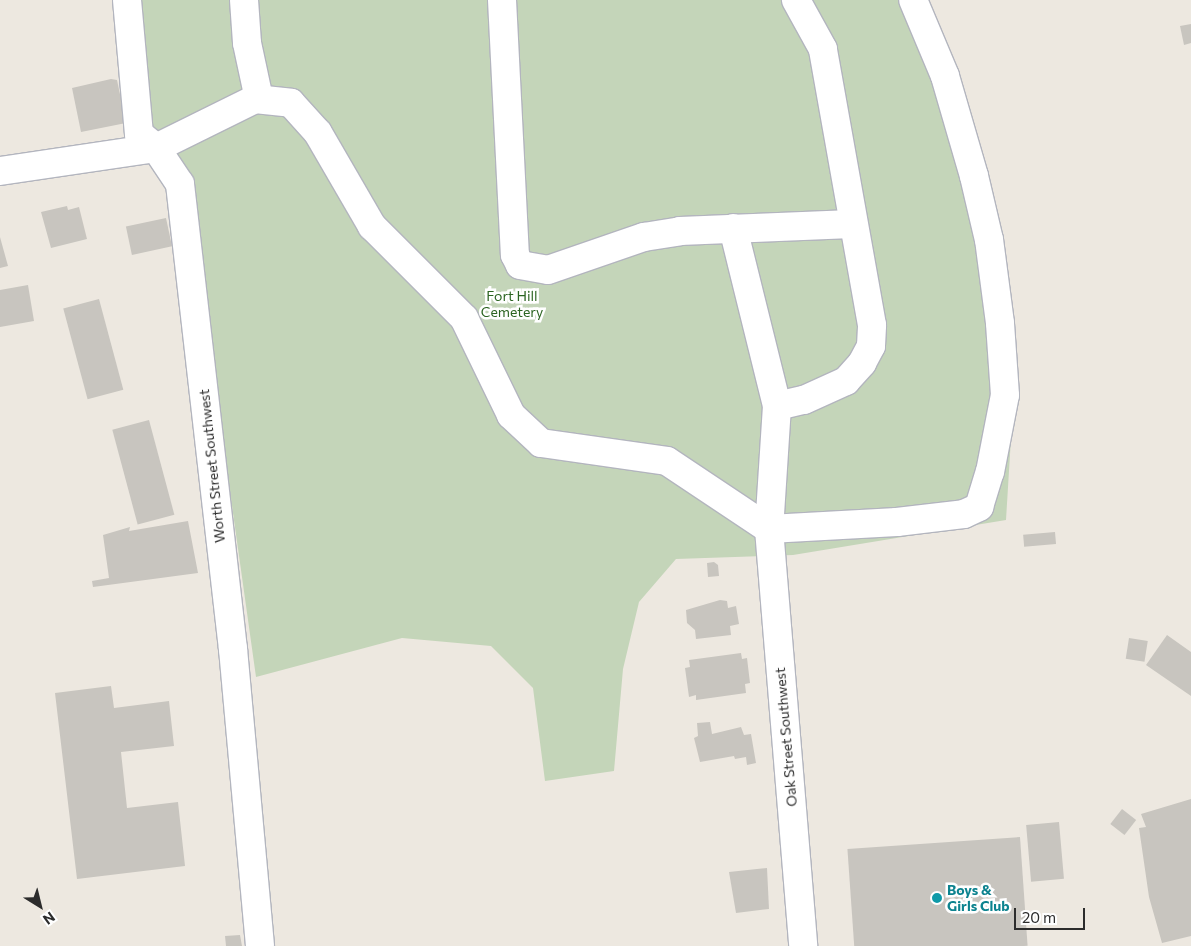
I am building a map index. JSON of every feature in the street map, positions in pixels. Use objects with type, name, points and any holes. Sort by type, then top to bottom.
[{"type":"street","name":"Worth Street Southwest","points":[[126,0],[139,134],[156,148],[180,184],[232,649],[260,946]]},
{"type":"street","points":[[244,0],[248,43],[259,99]]},
{"type":"street","points":[[777,406],[804,400],[846,381],[862,363],[871,346],[870,304],[852,224],[823,49],[796,0]]},
{"type":"street","points":[[0,171],[156,148],[259,99],[291,103],[318,133],[372,226],[464,318],[511,415],[541,443],[667,461],[768,529],[896,522],[964,514],[979,507],[990,472],[1006,395],[989,240],[945,76],[913,0]]},
{"type":"street","points":[[503,1],[515,255],[520,265],[548,270],[644,237],[733,228],[852,224]]},
{"type":"street","name":"Oak Street Southwest","points":[[733,228],[777,406],[768,529],[803,946]]},
{"type":"green space","name":"Fort Hill Cemetery","points":[[128,0],[917,0],[1014,389],[1006,520],[793,555],[676,559],[639,602],[623,669],[614,771],[545,781],[533,688],[491,646],[402,638],[256,677],[187,185],[147,131]]},
{"type":"building","points":[[1191,24],[1191,43],[1184,45],[1180,26]]},
{"type":"building","points":[[111,79],[117,80],[126,123],[81,132],[72,88]]},
{"type":"building","points":[[67,206],[68,210],[79,207],[87,239],[51,248],[41,212]]},
{"type":"building","points":[[166,218],[172,246],[132,255],[126,227]]},
{"type":"building","points":[[0,237],[8,266],[0,268]]},
{"type":"building","points":[[28,285],[34,321],[0,327],[0,290]]},
{"type":"building","points":[[99,299],[123,390],[88,399],[63,309]]},
{"type":"building","points":[[149,420],[174,515],[138,524],[112,430]]},
{"type":"building","points":[[188,521],[198,573],[93,587],[92,581],[109,578],[103,535],[130,527],[129,531]]},
{"type":"building","points":[[1055,532],[1056,544],[1024,547],[1023,535]]},
{"type":"building","points":[[714,562],[718,565],[719,576],[708,577],[707,563]]},
{"type":"building","points":[[720,600],[727,601],[728,608],[736,606],[739,624],[730,626],[731,635],[696,639],[695,630],[687,623],[686,610]]},
{"type":"building","points":[[1167,635],[1191,652],[1191,696],[1146,665]]},
{"type":"building","points":[[1129,638],[1148,641],[1144,662],[1126,659]]},
{"type":"building","points":[[741,653],[742,659],[747,658],[750,683],[745,684],[746,693],[696,700],[696,695],[689,697],[685,668],[690,667],[689,660]]},
{"type":"building","points":[[111,686],[114,708],[169,701],[174,746],[121,752],[127,808],[178,802],[185,866],[77,879],[55,693]]},
{"type":"building","points":[[710,722],[712,734],[741,727],[744,735],[751,734],[756,763],[747,765],[746,757],[735,759],[734,756],[700,762],[694,738],[698,736],[697,723]]},
{"type":"building","points":[[1191,799],[1191,936],[1162,943],[1149,897],[1139,828],[1146,827],[1141,814]]},
{"type":"building","points":[[1122,809],[1136,820],[1124,835],[1110,824]]},
{"type":"building","points":[[1059,822],[1064,879],[1031,882],[1026,825]]},
{"type":"building","name":"Boys & Girls Club","points":[[1020,837],[1028,946],[854,946],[847,849]]},
{"type":"building","points":[[767,868],[769,909],[736,913],[729,872]]},
{"type":"building","points":[[240,935],[242,946],[226,946],[225,936]]},
{"type":"place","name":"Boys & Girls Club","points":[[937,898]]}]
